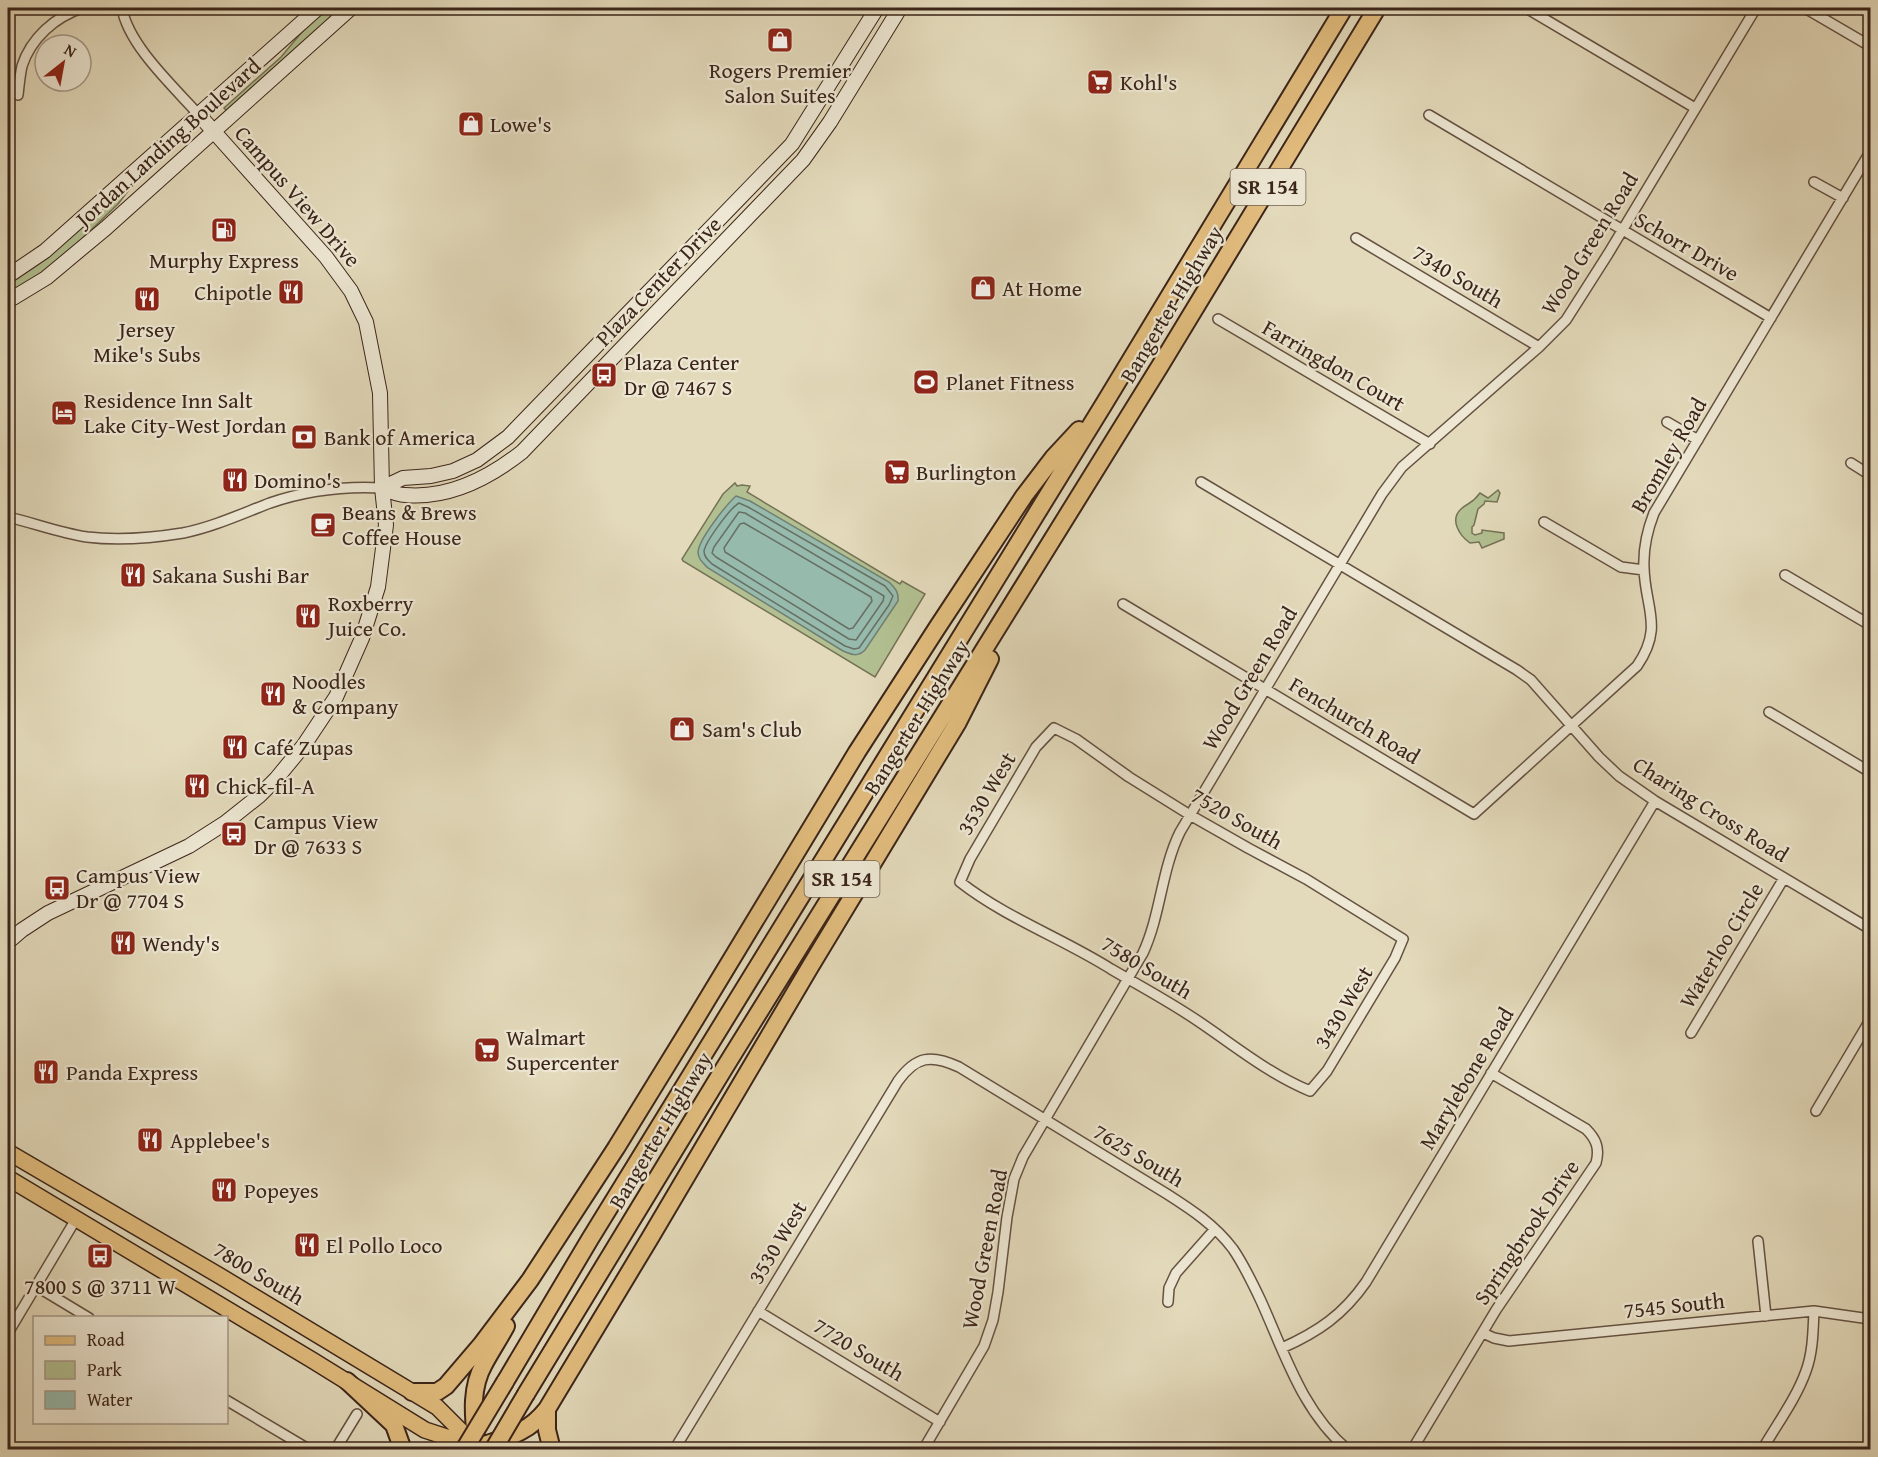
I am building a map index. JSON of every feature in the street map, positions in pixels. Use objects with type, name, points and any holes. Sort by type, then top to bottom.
[{"type":"highway","points":[[1288,101],[1330,8]]},
{"type":"highway","name":"Bangerter Highway","points":[[477,1449],[504,1382],[596,1229],[1104,404],[1344,8]]},
{"type":"highway","name":"Bangerter Highway","points":[[477,1449],[526,1394],[725,1067],[1160,366],[1377,8]]},
{"type":"highway","points":[[412,1392],[437,1392],[446,1386],[474,1354],[530,1280],[616,1148],[857,752],[937,628],[1024,496],[1053,458],[1104,404]]},
{"type":"highway","points":[[530,1280],[484,1363],[475,1385],[474,1420],[477,1449],[520,1432],[547,1409],[958,722],[1034,569]]},
{"type":"highway","points":[[347,1381],[394,1425],[403,1449]]},
{"type":"highway","points":[[547,1409],[547,1430],[552,1449]]},
{"type":"main road","name":"7800 South","points":[[8,1152],[220,1275],[437,1407],[477,1449]]},
{"type":"main road","points":[[8,1178],[425,1430],[477,1449]]},
{"type":"street","points":[[18,94],[22,67],[35,42],[62,16],[82,8]]},
{"type":"street","name":"Campus View Drive","points":[[8,942],[48,913],[170,856],[204,837],[259,796],[288,766],[336,697],[362,638],[378,586],[384,547],[386,525],[382,488],[380,393],[366,322],[351,291],[326,257],[141,49],[126,24],[122,8]]},
{"type":"street","name":"Jordan Landing Boulevard","points":[[8,276],[45,251],[318,8]]},
{"type":"street","name":"Jordan Landing Boulevard","points":[[8,300],[46,278],[106,228],[351,8]]},
{"type":"street","name":"Plaza Center Drive","points":[[382,488],[403,478],[431,476],[453,471],[477,460],[508,437],[792,144],[877,8]]},
{"type":"street","name":"Plaza Center Drive","points":[[8,517],[86,537],[136,539],[209,526],[271,503],[301,495],[365,487],[382,488],[404,495],[432,494],[453,490],[490,475],[522,452],[803,160],[830,122],[900,8]]},
{"type":"street","points":[[1526,8],[1695,108]]},
{"type":"street","name":"Wood Green Road","points":[[923,1449],[984,1346],[990,1329],[998,1292],[1006,1217],[1014,1179],[1023,1157],[1128,979],[1151,935],[1168,858],[1180,832],[1382,494],[1402,467],[1539,347],[1556,331],[1577,304],[1756,8]]},
{"type":"street","points":[[1805,8],[1870,46]]},
{"type":"street","name":"Schorr Drive","points":[[1429,116],[1771,318]]},
{"type":"street","name":"Bromley Road","points":[[1474,814],[1637,666],[1645,655],[1651,634],[1651,613],[1644,570],[1644,548],[1654,513],[1870,152]]},
{"type":"street","points":[[1814,182],[1843,198]]},
{"type":"street","name":"7340 South","points":[[1356,238],[1539,347]]},
{"type":"street","name":"Farringdon Court","points":[[1218,320],[1430,444]]},
{"type":"street","points":[[1667,422],[1698,440]]},
{"type":"street","points":[[1851,463],[1870,475]]},
{"type":"street","name":"Charing Cross Road","points":[[1201,482],[1518,670],[1544,693],[1570,726],[1619,776],[1655,801],[1870,929]]},
{"type":"street","points":[[1544,522],[1620,567],[1644,570]]},
{"type":"street","points":[[1785,575],[1870,625]]},
{"type":"street","name":"Fenchurch Road","points":[[1123,604],[1474,814]]},
{"type":"street","points":[[1769,712],[1870,772]]},
{"type":"street","name":"7520 South","points":[[1054,728],[1076,739],[1128,777],[1190,815],[1306,879],[1403,939]]},
{"type":"street","name":"3530 West","points":[[960,882],[970,859],[1036,747],[1054,728]]},
{"type":"street","name":"Marylebone Road","points":[[1282,1348],[1319,1329],[1339,1314],[1354,1298],[1376,1266],[1655,801]]},
{"type":"street","name":"Waterloo Circle","points":[[1690,1033],[1784,878]]},
{"type":"street","name":"7580 South","points":[[960,882],[978,897],[1073,946],[1196,1020],[1265,1068],[1310,1092]]},
{"type":"street","name":"3430 West","points":[[1310,1092],[1328,1071],[1395,958],[1403,939]]},
{"type":"street","points":[[1816,1111],[1870,1020]]},
{"type":"street","name":"7625 South","points":[[919,1060],[931,1058],[946,1061],[1194,1211],[1215,1228],[1234,1251],[1252,1283],[1307,1402],[1324,1426],[1348,1449]]},
{"type":"street","name":"3530 West","points":[[674,1449],[897,1081],[907,1068],[919,1060]]},
{"type":"street","name":"Springbrook Drive","points":[[1412,1449],[1526,1265],[1596,1163],[1598,1156],[1595,1138],[1586,1129],[1491,1073]]},
{"type":"street","points":[[8,1333],[76,1220]]},
{"type":"street","points":[[1168,1302],[1169,1288],[1176,1273],[1215,1228]]},
{"type":"street","points":[[1758,1241],[1766,1316]]},
{"type":"street","points":[[36,1286],[87,1316]]},
{"type":"street","name":"7720 South","points":[[758,1311],[940,1422]]},
{"type":"street","points":[[1762,1449],[1806,1371],[1811,1354],[1815,1311]]},
{"type":"street","name":"7545 South","points":[[1483,1333],[1509,1341],[1815,1311],[1870,1319]]},
{"type":"street","points":[[228,1401],[310,1449]]},
{"type":"street","points":[[335,1449],[357,1414]]},
{"type":"green space","points":[[329,8],[343,8],[227,111],[224,108],[281,57],[307,26]]},
{"type":"green space","points":[[185,134],[187,137],[132,186],[118,204],[65,255],[51,267],[8,294],[8,284],[41,261]]},
{"type":"green space","points":[[735,483],[737,486],[750,486],[747,492],[900,584],[902,581],[925,594],[875,677],[683,561],[682,559],[723,494]]},
{"type":"green space","points":[[1498,490],[1500,493],[1497,502],[1485,501],[1478,509],[1472,533],[1475,535],[1482,533],[1482,530],[1504,533],[1504,539],[1482,548],[1479,542],[1470,543],[1463,536],[1457,528],[1456,518],[1461,509],[1480,493],[1488,498]]},
{"type":"water","points":[[736,496],[750,501],[889,582],[895,588],[898,601],[865,650],[855,655],[843,651],[708,568],[701,561],[698,552],[703,539]]},
{"type":"place","name":"Rogers Premier Salon Suites","points":[[780,40]]},
{"type":"place","name":"Kohl's","points":[[1100,82]]},
{"type":"place","name":"Lowe's","points":[[471,124]]},
{"type":"place","name":"Murphy Express","points":[[224,230]]},
{"type":"place","name":"At Home","points":[[983,288]]},
{"type":"place","name":"Chipotle","points":[[291,292]]},
{"type":"place","name":"Jersey Mike's Subs","points":[[147,299]]},
{"type":"place","name":"Plaza Center Dr @ 7467 S","points":[[604,375]]},
{"type":"place","name":"Planet Fitness","points":[[926,382]]},
{"type":"place","name":"Residence Inn Salt Lake City-West Jordan","points":[[64,413]]},
{"type":"place","name":"Bank of America","points":[[304,437]]},
{"type":"place","name":"Burlington","points":[[897,472]]},
{"type":"place","name":"Domino's","points":[[235,480]]},
{"type":"place","name":"Beans & Brews Coffee House","points":[[323,525]]},
{"type":"place","name":"Sakana Sushi Bar","points":[[133,575]]},
{"type":"place","name":"Roxberry Juice Co.","points":[[308,616]]},
{"type":"place","name":"Noodles & Company","points":[[273,694]]},
{"type":"place","name":"Sam's Club","points":[[682,729]]},
{"type":"place","name":"Café Zupas","points":[[235,747]]},
{"type":"place","name":"Chick-fil-A","points":[[197,786]]},
{"type":"place","name":"Campus View Dr @ 7633 S","points":[[234,834]]},
{"type":"place","name":"Campus View Dr @ 7704 S","points":[[57,888]]},
{"type":"place","name":"Wendy's","points":[[123,943]]},
{"type":"place","name":"Walmart Supercenter","points":[[487,1050]]},
{"type":"place","name":"Panda Express","points":[[46,1072]]},
{"type":"place","name":"Applebee's","points":[[150,1140]]},
{"type":"place","name":"Popeyes","points":[[224,1190]]},
{"type":"place","name":"El Pollo Loco","points":[[307,1245]]},
{"type":"place","name":"7800 S @ 3711 W","points":[[100,1256]]}]
